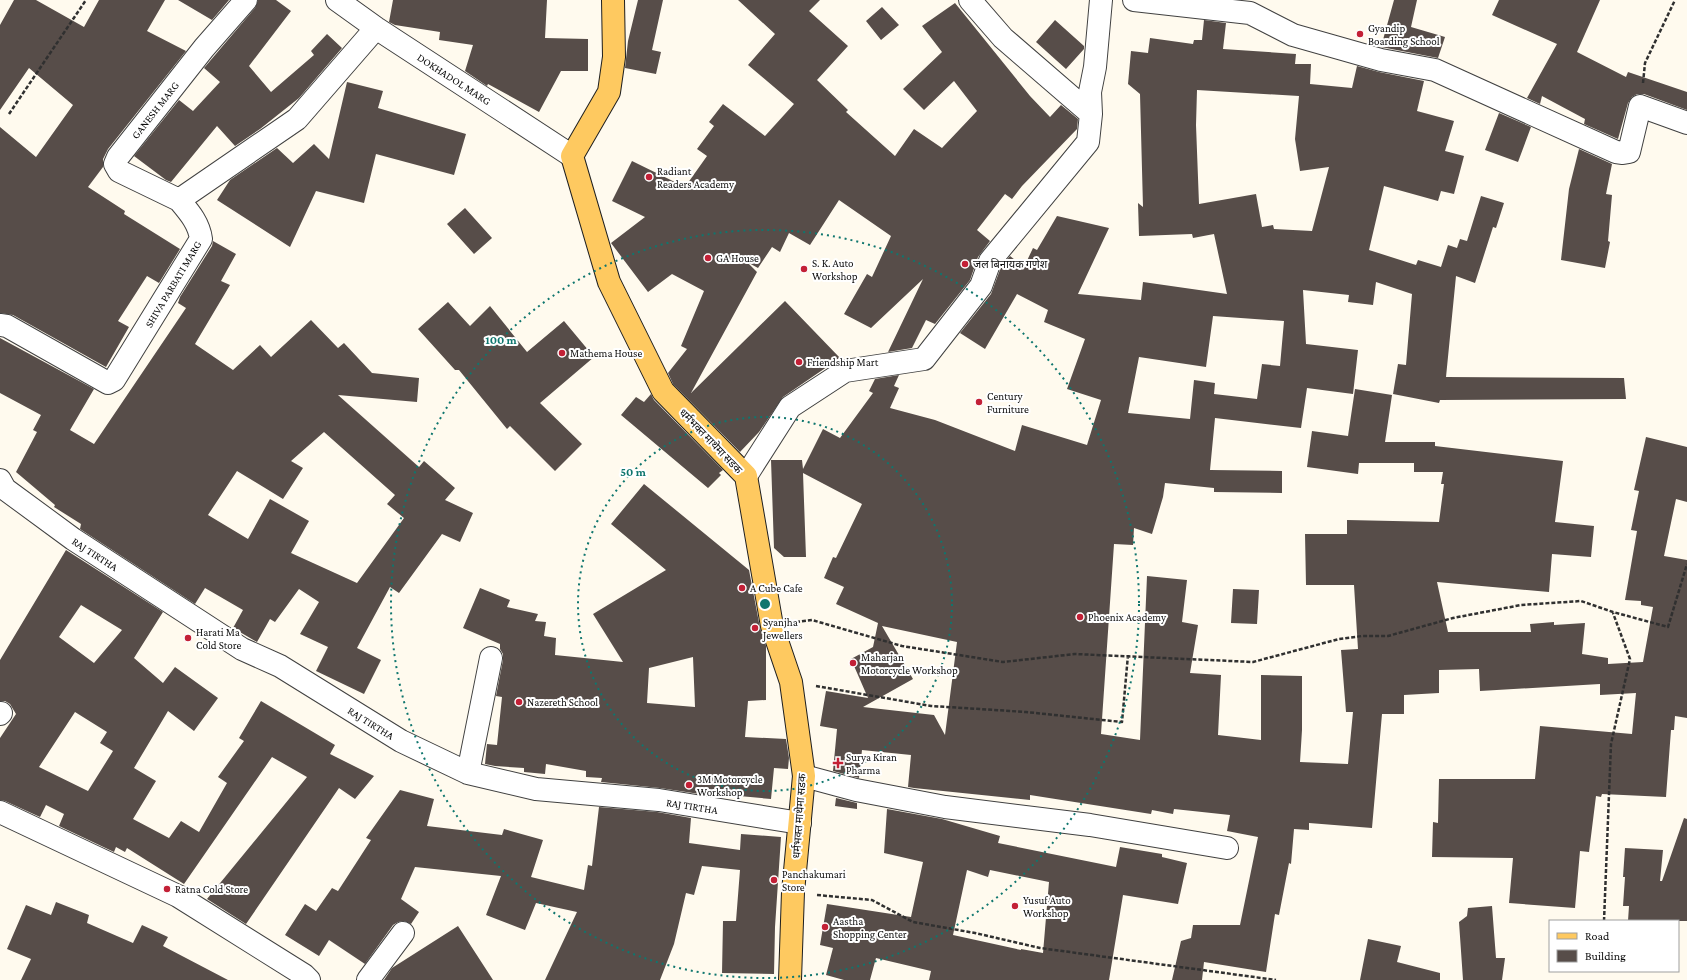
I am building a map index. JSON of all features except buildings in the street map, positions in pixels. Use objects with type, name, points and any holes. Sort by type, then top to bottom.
[{"type":"main road","points":[[572,156],[609,92],[614,57],[613,0]]},
{"type":"main road","name":"धर्मभक्त माथेमा सडक","points":[[572,156],[609,282],[663,391],[746,476],[772,626],[791,682],[804,776],[793,892],[790,980]]},
{"type":"street","name":"GANESH MARG","points":[[179,200],[119,171],[115,164],[118,157],[204,48],[246,0]]},
{"type":"street","name":"DOKHADOL MARG","points":[[338,0],[376,28],[572,156]]},
{"type":"street","points":[[970,0],[1003,38],[1091,114]]},
{"type":"street","points":[[746,476],[790,407],[845,371],[924,359],[982,286],[990,261],[1088,142],[1091,114],[1090,92],[1095,67],[1101,0]]},
{"type":"street","points":[[1134,0],[1250,13],[1293,35],[1381,60],[1435,70],[1616,152],[1629,152],[1640,106],[1687,123]]},
{"type":"street","points":[[179,200],[297,119],[376,28]]},
{"type":"street","name":"SHIVA PARBATI MARG","points":[[0,325],[7,326],[108,383],[114,380],[201,239],[192,215],[179,200]]},
{"type":"street","name":"RAJ TIRTHA","points":[[0,480],[5,489],[73,539],[242,649],[280,666],[402,741],[468,773],[536,789],[658,800],[800,824]]},
{"type":"street","points":[[468,773],[491,658]]},
{"type":"street","points":[[804,776],[856,790],[945,807],[1090,825],[1227,848]]},
{"type":"street","points":[[0,812],[178,896],[304,975],[309,980]]},
{"type":"street","points":[[368,980],[403,933]]},
{"type":"path","points":[[9,114],[86,0]]},
{"type":"path","points":[[1640,106],[1645,63],[1675,0]]},
{"type":"path","points":[[772,626],[812,620],[902,646],[1003,662],[1075,654],[1128,655],[1253,662],[1339,639],[1362,636],[1388,636],[1453,618],[1521,606],[1581,601],[1613,612],[1668,627],[1687,564]]},
{"type":"path","points":[[1604,920],[1611,744],[1630,659],[1613,612]]},
{"type":"path","points":[[791,682],[931,706],[1026,712],[1122,722],[1128,655]]},
{"type":"path","points":[[793,892],[872,900],[913,922],[975,933],[1040,948],[1276,980]]},
{"type":"place","name":"Gyandip Boarding School","points":[[1360,34]]},
{"type":"place","name":"Radiant Readers Academy","points":[[649,177]]},
{"type":"place","name":"GA House","points":[[708,258]]},
{"type":"place","name":"जल बिनायक गणेश","points":[[965,264]]},
{"type":"place","name":"S. K. Auto Workshop","points":[[804,269]]},
{"type":"place","name":"Mathema House","points":[[562,353]]},
{"type":"place","name":"Friendship Mart","points":[[799,362]]},
{"type":"place","name":"Century Furniture","points":[[979,402]]},
{"type":"place","name":"A Cube Cafe","points":[[742,588]]},
{"type":"place","name":"Phoenix Academy","points":[[1080,617]]},
{"type":"place","name":"Syanjha Jewellers","points":[[755,628]]},
{"type":"place","name":"Harati Ma Cold Store","points":[[188,638]]},
{"type":"place","name":"Maharjan Motorcycle Workshop","points":[[853,663]]},
{"type":"place","name":"Nazereth School","points":[[519,702]]},
{"type":"place","name":"Surya Kiran Pharma","points":[[838,763]]},
{"type":"place","name":"3M Motorcycle Workshop","points":[[689,785]]},
{"type":"place","name":"Panchakumari Store","points":[[774,880]]},
{"type":"place","name":"Ratna Cold Store","points":[[167,889]]},
{"type":"place","name":"Yusuf Auto Workshop","points":[[1015,906]]},
{"type":"place","name":"Aastha Shopping Center","points":[[825,927]]}]
